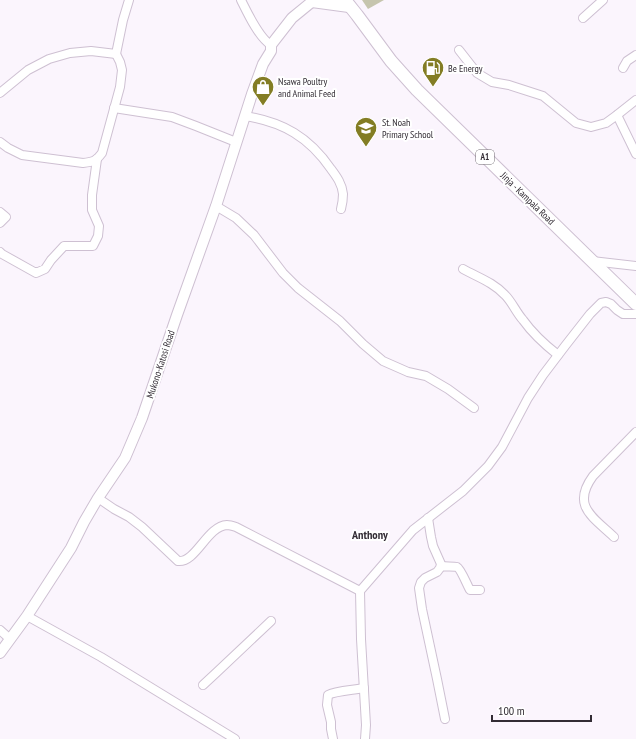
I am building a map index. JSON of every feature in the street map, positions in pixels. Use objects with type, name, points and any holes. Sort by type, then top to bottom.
[{"type":"highway","points":[[309,0],[347,3]]},
{"type":"highway","name":"Jinja - Kampala Road","points":[[347,3],[391,61],[417,90],[636,304]]},
{"type":"main road","name":"Mukono-Katosi Road","points":[[0,653],[71,548],[98,498],[125,458],[140,425],[216,206],[269,46],[309,0]]},
{"type":"street","points":[[0,252],[36,273],[45,269],[64,246],[93,246],[98,236],[99,226],[92,210],[92,195],[97,160],[102,153],[120,87],[122,70],[116,54],[129,0]]},
{"type":"street","points":[[241,0],[250,18],[269,46]]},
{"type":"street","points":[[583,18],[603,0]]},
{"type":"street","points":[[459,50],[477,73],[492,82],[509,85],[543,96],[576,123],[591,127],[606,123],[636,100]]},
{"type":"street","points":[[0,93],[28,70],[49,59],[70,53],[91,51],[116,54]]},
{"type":"street","points":[[623,68],[627,61],[636,55]]},
{"type":"street","points":[[114,108],[172,117],[236,142]]},
{"type":"street","points":[[617,115],[636,154]]},
{"type":"street","points":[[245,116],[259,118],[279,125],[303,138],[315,149],[326,161],[340,182],[343,194],[341,209]]},
{"type":"street","points":[[0,142],[22,155],[83,163],[97,160]]},
{"type":"street","points":[[216,206],[236,218],[254,235],[283,272],[298,288],[340,321],[383,361],[408,372],[426,376],[448,389],[474,408]]},
{"type":"street","points":[[0,212],[6,217],[0,223]]},
{"type":"street","points":[[592,261],[636,266]]},
{"type":"street","points":[[463,269],[488,281],[505,294],[522,320],[539,340],[558,355]]},
{"type":"street","points":[[365,739],[366,726],[360,591],[414,530],[462,491],[488,466],[502,447],[528,398],[558,355],[590,314],[601,303],[606,302],[611,304],[623,314],[636,314]]},
{"type":"street","points":[[614,537],[589,513],[584,504],[583,494],[587,484],[593,476],[636,432]]},
{"type":"street","points":[[98,498],[129,517],[178,561],[182,562],[189,558],[214,530],[221,526],[228,525],[236,527],[360,591]]},
{"type":"street","points":[[428,518],[432,542],[440,559],[441,566],[438,572],[425,578],[421,582],[419,588],[445,720]]},
{"type":"street","points":[[441,566],[458,568],[462,570],[463,577],[470,590],[480,590]]},
{"type":"street","points":[[26,616],[101,657],[236,739]]},
{"type":"street","points":[[203,685],[271,621]]},
{"type":"street","points":[[0,630],[10,639]]},
{"type":"street","points":[[333,739],[327,705],[328,695],[333,692],[364,688]]},
{"type":"green space","points":[[362,0],[384,0],[368,9]]},
{"type":"place","name":"Be Energy","points":[[433,88]]},
{"type":"place","name":"Nsawa Poultry and Animal Feed","points":[[263,106]]},
{"type":"place","name":"St. Noah Primary School","points":[[366,148]]},
{"type":"district","name":"Anthony","points":[[370,535]]}]
